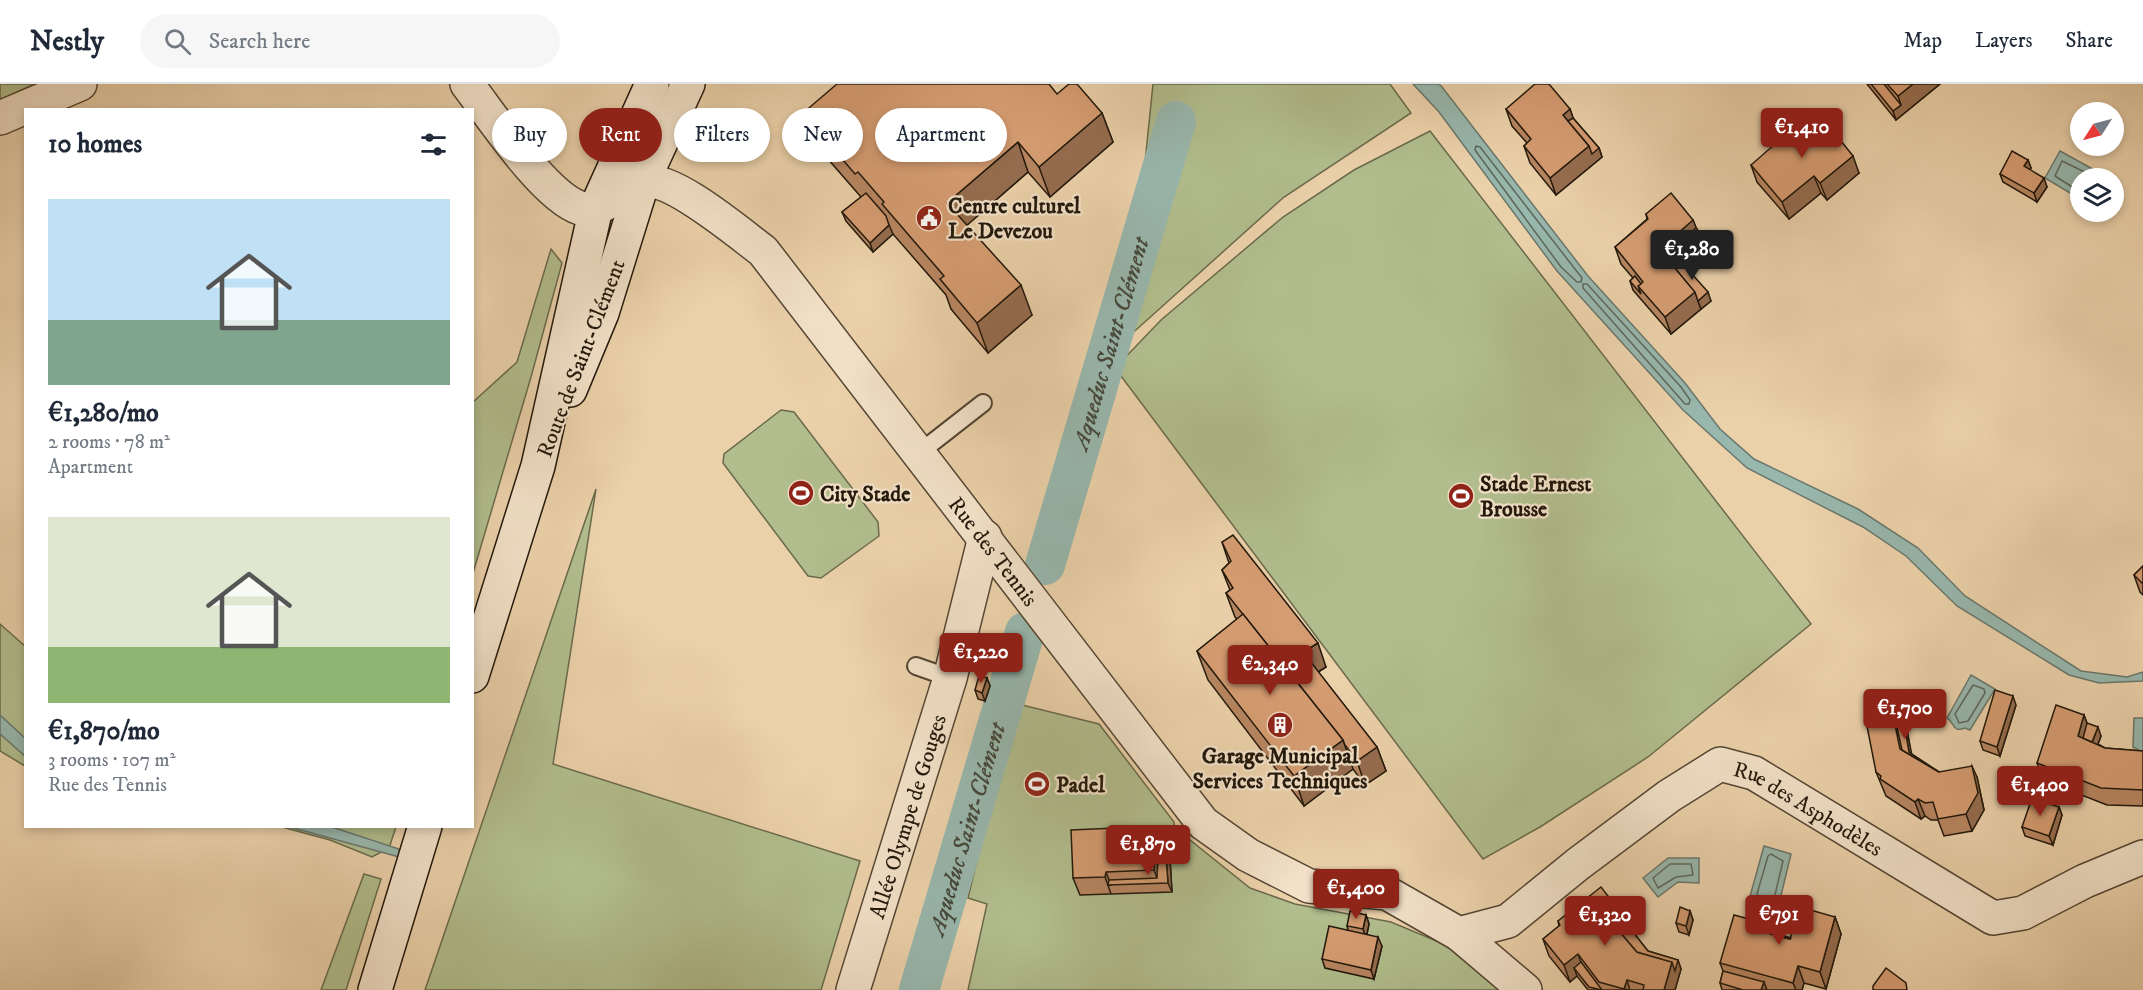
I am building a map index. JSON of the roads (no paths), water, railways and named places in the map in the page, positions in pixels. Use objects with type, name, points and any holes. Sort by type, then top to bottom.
[{"type":"street","points":[[0,118],[80,84]]},
{"type":"street","points":[[467,84],[541,177],[580,208],[596,208],[643,182]]},
{"type":"street","name":"Route de Saint-Clément","points":[[538,466],[596,208],[652,84]]},
{"type":"street","name":"Route de Saint-Clément","points":[[538,466],[602,313],[643,182],[688,84]]},
{"type":"street","name":"Rue des Tennis","points":[[643,182],[670,188],[702,207],[763,251],[985,537],[1111,686],[1203,823],[1248,855],[1309,885],[1387,893],[1459,934],[1525,990]]},
{"type":"street","points":[[474,670],[538,466]]},
{"type":"street","name":"Allée Olympe de Gouges","points":[[853,990],[950,678],[985,537]]},
{"type":"street","name":"Rue des Asphodèles","points":[[1459,934],[1508,921],[1605,844],[1670,796],[1720,764],[1754,773],[1993,918],[2023,913],[2085,881],[2143,857]]},
{"type":"street","points":[[375,990],[424,828]]},
{"type":"lane","points":[[919,453],[983,403]]},
{"type":"lane","points":[[916,666],[950,678]]},
{"type":"water","points":[[1413,84],[1439,84],[1442,87],[1588,276],[1685,383],[1720,429],[1754,459],[1858,509],[1918,548],[1965,596],[2081,671],[2127,677],[2143,672],[2143,681],[2099,683],[2069,675],[1957,606],[1906,556],[1863,527],[1747,468],[1683,410],[1557,271],[1439,112]]},
{"type":"water","points":[[2060,151],[2091,168],[2070,168],[2070,193],[2045,178]]},
{"type":"water","points":[[1971,675],[1995,689],[1970,730],[1958,729],[1947,718]]},
{"type":"water","points":[[0,715],[24,737],[24,755],[0,734]]},
{"type":"water","points":[[2134,718],[2143,718],[2143,752],[2133,747]]},
{"type":"water","points":[[294,828],[335,828],[399,849],[399,857]]},
{"type":"water","points":[[1764,846],[1791,854],[1778,908],[1773,906],[1769,911],[1759,909],[1757,902],[1749,900]]},
{"type":"water","points":[[1668,858],[1699,858],[1699,883],[1678,882],[1658,897],[1643,878]]},
{"type":"waterway","name":"Aqueduc Saint-Clément","points":[[1045,565],[1176,121]]},
{"type":"waterway","name":"Aqueduc Saint-Clément","points":[[919,990],[1025,632]]},
{"type":"place","name":"Centre culturel Le Devezou","points":[[929,218]]},
{"type":"place","name":"City Stade","points":[[801,493]]},
{"type":"place","name":"Stade Ernest Brousse","points":[[1461,496]]},
{"type":"place","name":"Garage Municipal Services Techniques","points":[[1280,725]]},
{"type":"place","name":"Padel","points":[[1037,784]]}]
